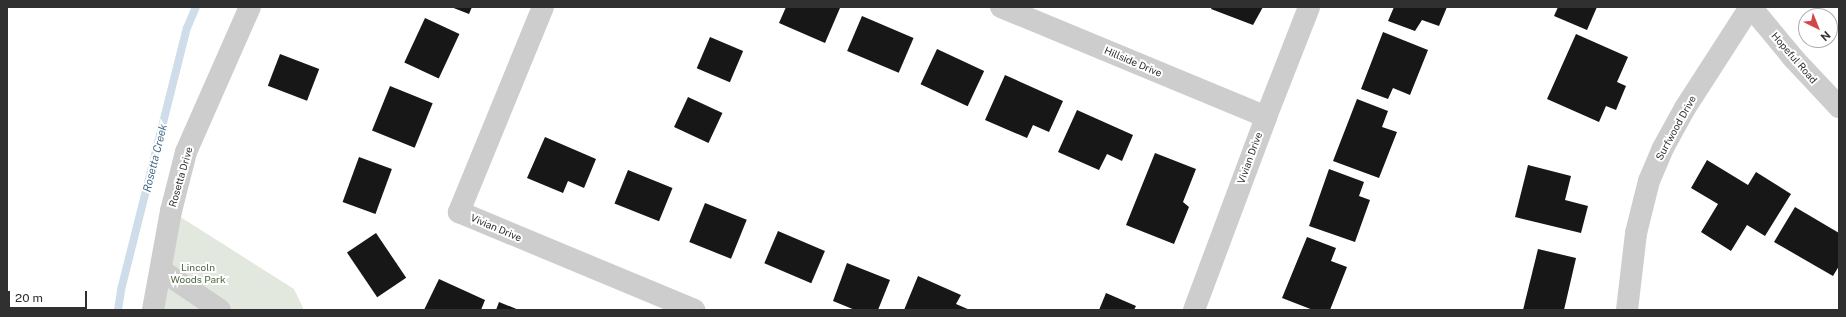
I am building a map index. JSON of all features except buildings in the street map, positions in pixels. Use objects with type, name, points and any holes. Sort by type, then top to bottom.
[{"type":"street","name":"Rosetta Drive","points":[[153,310],[172,211],[186,152],[250,7]]},
{"type":"street","name":"Vivian Drive","points":[[543,7],[459,212],[694,310]]},
{"type":"street","name":"Hillside Drive","points":[[1001,7],[1266,116]]},
{"type":"street","name":"Vivian Drive","points":[[1194,310],[1266,116],[1309,7]]},
{"type":"street","name":"Hopeful Road","points":[[1751,7],[1794,59],[1839,106]]},
{"type":"street","name":"Surfwood Drive","points":[[1627,310],[1636,233],[1648,181],[1663,148],[1685,108],[1751,7]]},
{"type":"street","points":[[161,270],[220,310]]},
{"type":"green space","name":"Lincoln Woods Park","points":[[171,211],[294,289],[304,310],[153,310]]},
{"type":"waterway","name":"Rosetta Creek","points":[[118,310],[121,290],[187,28],[196,7]]}]
